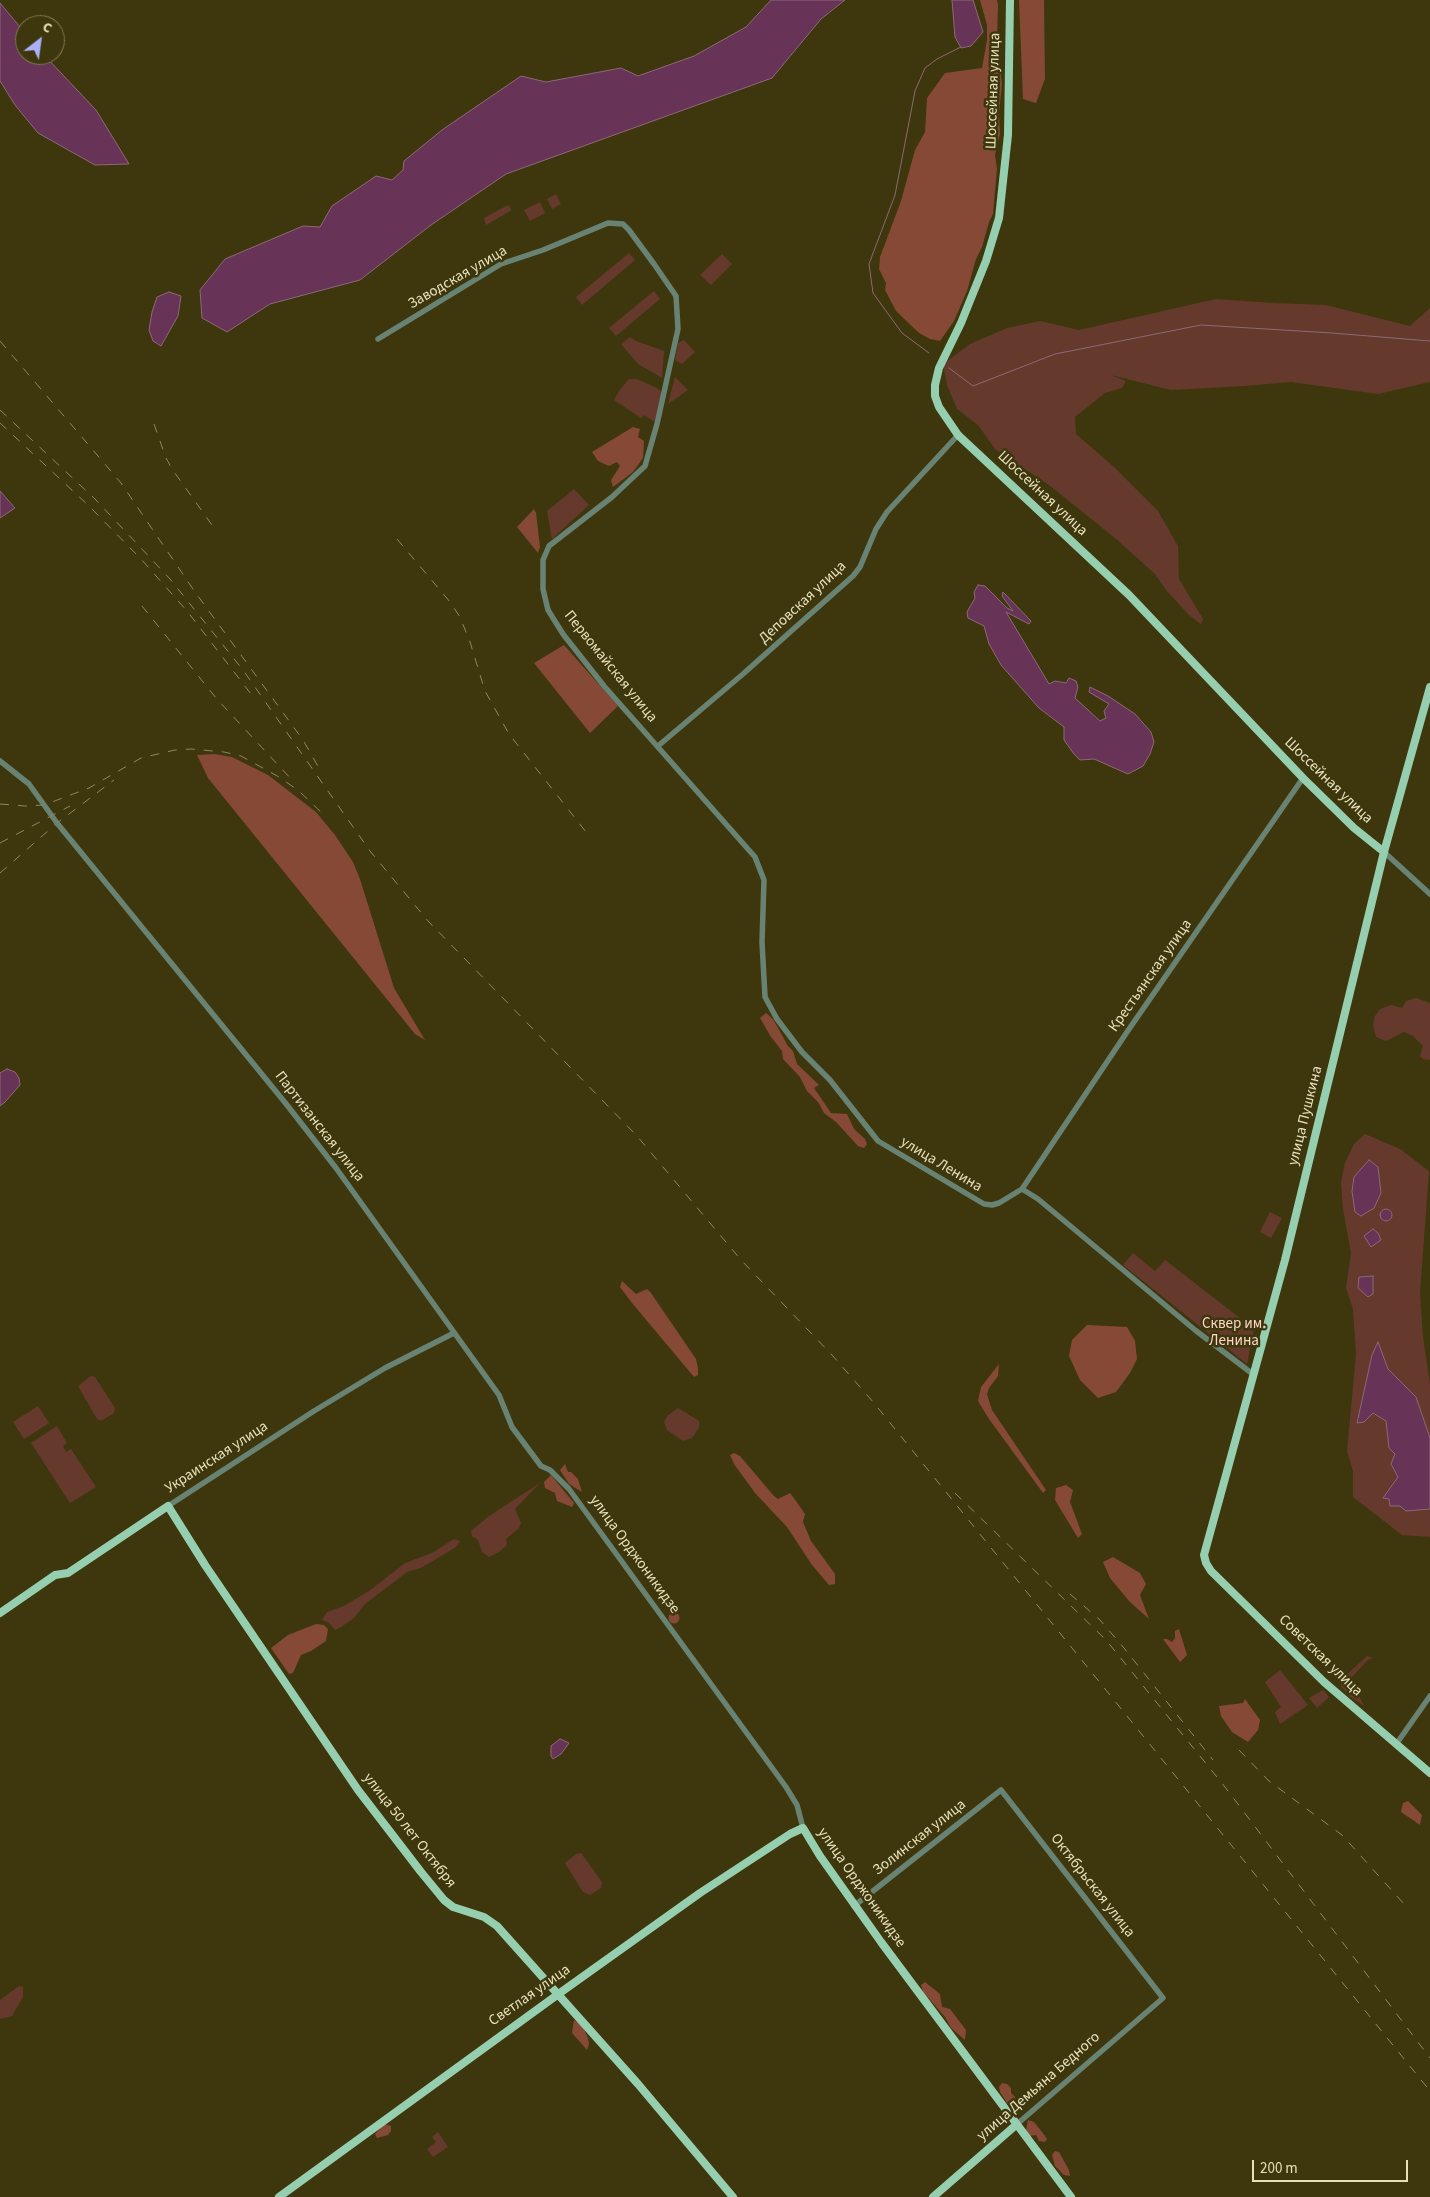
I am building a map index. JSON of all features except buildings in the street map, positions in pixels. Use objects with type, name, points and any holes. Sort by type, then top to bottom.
[{"type":"main road","name":"Шоссейная улица","points":[[1010,0],[1008,135],[999,218],[986,261],[961,323],[939,368],[935,385],[935,396],[958,435],[1130,595],[1303,778],[1354,828],[1384,852]]},
{"type":"main road","name":"улица Пушкина","points":[[1204,1550],[1254,1375],[1295,1220],[1384,852],[1430,687]]},
{"type":"main road","name":"Украинская улица","points":[[0,1613],[55,1575],[68,1573],[168,1506]]},
{"type":"main road","name":"улица 50 лет Октября","points":[[168,1506],[205,1565],[358,1790],[444,1900],[453,1907],[491,1920],[559,1993],[733,2197]]},
{"type":"main road","name":"Советская улица","points":[[1204,1550],[1206,1563],[1218,1578],[1296,1652],[1324,1682],[1430,1773]]},
{"type":"main road","name":"улица Орджоникидзе","points":[[803,1828],[854,1906],[1071,2197]]},
{"type":"main road","name":"Светлая улица","points":[[280,2197],[559,1993],[700,1894],[790,1834],[803,1828]]},
{"type":"main road","name":"улица Демьяна Бедного","points":[[933,2197],[1016,2125]]},
{"type":"street","name":"Заводская улица","points":[[378,339],[501,264],[543,250],[608,223]]},
{"type":"street","name":"Первомайская улица","points":[[608,223],[623,224],[629,230],[676,296],[678,329],[658,419],[645,466],[618,492],[549,546],[543,560],[543,590],[548,610],[563,634],[604,686],[755,857],[764,880]]},
{"type":"street","name":"Деповская улица","points":[[658,746],[743,674],[852,576],[860,567],[876,529],[887,512],[958,435]]},
{"type":"street","name":"Партизанская улица","points":[[0,761],[28,784],[287,1104],[402,1258],[499,1395],[512,1428],[541,1466],[550,1470]]},
{"type":"street","name":"Крестьянская улица","points":[[1022,1189],[1127,1032],[1303,778]]},
{"type":"street","name":"Шоссейная улица","points":[[1384,852],[1430,894]]},
{"type":"street","name":"улица Ленина","points":[[764,880],[762,942],[765,997],[777,1019],[802,1052],[830,1080],[872,1134],[886,1146],[987,1205],[999,1203],[1022,1189]]},
{"type":"street","points":[[1022,1189],[1038,1199],[1195,1330],[1254,1375]]},
{"type":"street","name":"Украинская улица","points":[[168,1506],[314,1410],[385,1368],[454,1333]]},
{"type":"street","name":"улица Орджоникидзе","points":[[550,1470],[569,1489],[786,1787],[796,1805],[803,1828]]},
{"type":"street","points":[[1397,1743],[1430,1696]]},
{"type":"street","name":"Золинская улица","points":[[854,1906],[1001,1790]]},
{"type":"street","name":"Октябрьская улица","points":[[1001,1790],[1163,1998]]},
{"type":"street","name":"улица Демьяна Бедного","points":[[1016,2125],[1163,1998]]},
{"type":"green space","points":[[556,194],[561,204],[552,209],[547,199]]},
{"type":"green space","points":[[540,202],[545,213],[530,221],[524,210]]},
{"type":"green space","points":[[508,205],[512,210],[486,225],[484,218]]},
{"type":"green space","points":[[629,253],[635,260],[582,305],[576,297]]},
{"type":"green space","points":[[722,254],[732,264],[711,285],[700,275]]},
{"type":"green space","points":[[654,291],[660,299],[616,336],[609,328]]},
{"type":"green space","points":[[1216,299],[1326,305],[1410,326],[1430,308],[1430,382],[1378,394],[1291,382],[1171,390],[1111,375],[1126,381],[1122,388],[1105,393],[1075,417],[1076,434],[1114,467],[1158,511],[1178,546],[1179,579],[1203,619],[1201,624],[1189,615],[1166,590],[1155,574],[1115,538],[1049,485],[995,449],[978,425],[957,409],[947,385],[943,364],[970,344],[1007,328],[1040,321],[1079,330]]},
{"type":"green space","points":[[630,337],[664,351],[662,378],[638,364],[621,344]]},
{"type":"green space","points":[[684,340],[695,352],[682,364],[675,360],[678,343]]},
{"type":"green space","points":[[675,377],[688,390],[668,404]]},
{"type":"green space","points":[[629,379],[637,379],[662,392],[655,422],[644,415],[641,418],[614,400]]},
{"type":"green space","points":[[574,489],[589,505],[552,539],[547,511]]},
{"type":"green space","points":[[1416,998],[1430,1003],[1430,1060],[1423,1059],[1420,1056],[1423,1046],[1413,1036],[1404,1032],[1386,1041],[1376,1037],[1373,1025],[1375,1016],[1380,1009],[1391,1005],[1402,1008],[1406,1001]]},
{"type":"green space","points":[[1365,1134],[1400,1149],[1429,1171],[1420,1293],[1423,1337],[1430,1384],[1430,1537],[1402,1535],[1353,1497],[1353,1471],[1347,1451],[1356,1354],[1353,1309],[1346,1288],[1351,1253],[1343,1209],[1341,1182],[1345,1163],[1354,1144]]},
{"type":"green space","points":[[1270,1212],[1282,1218],[1271,1238],[1260,1232]]},
{"type":"green space","name":"Сквер им. Ленина","points":[[1133,1253],[1155,1271],[1165,1260],[1254,1329],[1247,1364],[1123,1265]]},
{"type":"green space","points":[[91,1376],[95,1377],[115,1408],[114,1413],[101,1421],[97,1419],[78,1386]]},
{"type":"green space","points":[[38,1406],[49,1423],[24,1439],[13,1422]]},
{"type":"green space","points":[[678,1408],[699,1421],[699,1428],[692,1438],[683,1441],[667,1430],[664,1422],[667,1416]]},
{"type":"green space","points":[[57,1426],[67,1443],[63,1446],[66,1452],[71,1449],[96,1487],[70,1503],[31,1443]]},
{"type":"green space","points":[[540,1483],[515,1509],[521,1523],[519,1528],[506,1539],[507,1545],[489,1557],[482,1552],[478,1540],[472,1536],[471,1531],[489,1516]]},
{"type":"green space","points":[[454,1539],[460,1541],[456,1547],[421,1568],[407,1572],[365,1604],[354,1618],[341,1627],[335,1630],[329,1623],[322,1620],[327,1612],[344,1606],[369,1591],[405,1563],[432,1553]]},
{"type":"green space","points":[[1367,1656],[1373,1658],[1368,1660],[1349,1680],[1351,1689],[1359,1696],[1364,1706],[1349,1696],[1341,1686],[1341,1680]]},
{"type":"green space","points":[[1280,1670],[1308,1705],[1280,1724],[1275,1712],[1281,1707],[1265,1682]]},
{"type":"green space","points":[[1323,1690],[1329,1697],[1317,1708],[1309,1698]]},
{"type":"green space","points":[[581,1853],[602,1882],[601,1888],[590,1895],[583,1892],[565,1863],[576,1854]]},
{"type":"green space","points":[[19,1986],[23,1987],[23,1997],[12,2016],[0,2019],[0,2000]]},
{"type":"green space","points":[[438,2132],[448,2147],[433,2157],[427,2149],[436,2142],[432,2137]]},
{"type":"shaded area","points":[[771,0],[845,0],[821,19],[772,78],[506,174],[431,225],[360,280],[270,304],[227,332],[202,318],[200,290],[225,259],[303,226],[320,227],[332,206],[376,176],[392,180],[403,170],[404,161],[442,130],[521,76],[546,82],[621,68],[638,76],[694,56],[746,27]]},
{"type":"shaded area","points":[[952,0],[973,0],[983,32],[971,46],[961,48],[955,37]]},
{"type":"shaded area","points":[[980,0],[997,0],[998,5],[997,41],[1002,84],[999,113],[1000,134],[995,155],[997,169],[993,214],[976,259],[967,291],[954,321],[940,341],[930,339],[919,333],[896,311],[885,290],[886,283],[879,269],[880,257],[901,201],[915,150],[925,132],[927,98],[945,73],[982,68],[987,40],[987,25]]},
{"type":"shaded area","points":[[1019,0],[1044,0],[1045,79],[1036,103],[1023,99]]},
{"type":"shaded area","points":[[0,3],[15,21],[15,65],[53,65],[96,110],[129,164],[95,165],[38,133],[15,105],[0,81]]},
{"type":"shaded area","points":[[169,292],[181,296],[178,316],[161,346],[153,341],[149,330],[157,297]]},
{"type":"shaded area","points":[[633,427],[640,429],[638,437],[644,441],[643,458],[633,472],[613,487],[611,480],[620,466],[617,462],[609,466],[598,461],[592,452]]},
{"type":"shaded area","points":[[0,491],[15,508],[0,518]]},
{"type":"shaded area","points":[[534,509],[540,547],[538,553],[517,527]]},
{"type":"shaded area","points":[[978,585],[985,586],[1007,608],[1013,611],[1002,596],[1003,592],[1031,621],[1029,624],[1006,612],[1049,684],[1055,681],[1066,683],[1069,678],[1076,681],[1078,687],[1075,698],[1100,721],[1106,718],[1104,711],[1109,704],[1089,692],[1090,687],[1108,696],[1135,714],[1151,732],[1154,742],[1143,766],[1128,774],[1094,759],[1080,760],[1074,754],[1064,740],[1064,727],[1039,708],[1001,665],[989,644],[984,626],[968,618],[967,612],[975,598],[974,592]]},
{"type":"shaded area","points":[[564,645],[618,706],[590,733],[534,663]]},
{"type":"shaded area","points":[[214,754],[232,757],[268,775],[316,812],[335,835],[353,862],[360,879],[394,988],[425,1040],[415,1034],[208,778],[197,755]]},
{"type":"shaded area","points":[[766,1013],[773,1019],[788,1046],[793,1051],[797,1064],[819,1085],[814,1088],[831,1113],[847,1114],[854,1129],[865,1139],[867,1144],[864,1148],[858,1146],[836,1122],[824,1113],[818,1102],[807,1091],[800,1077],[783,1059],[782,1051],[760,1018]]},
{"type":"shaded area","points":[[7,1069],[15,1072],[19,1078],[20,1085],[0,1106],[0,1073]]},
{"type":"shaded area","points":[[1369,1160],[1378,1167],[1381,1193],[1374,1208],[1361,1216],[1355,1212],[1352,1191],[1354,1177]]},
{"type":"shaded area","points":[[1384,1209],[1388,1209],[1392,1215],[1388,1221],[1384,1221],[1380,1217],[1380,1213]]},
{"type":"shaded area","points":[[1373,1229],[1378,1233],[1381,1240],[1371,1247],[1364,1236]]},
{"type":"shaded area","points":[[1373,1276],[1373,1294],[1368,1297],[1358,1288],[1359,1277]]},
{"type":"shaded area","points":[[622,1281],[636,1294],[647,1289],[651,1293],[696,1359],[698,1375],[694,1377],[632,1303],[620,1287]]},
{"type":"shaded area","points":[[1087,1325],[1127,1327],[1135,1341],[1137,1359],[1130,1373],[1116,1392],[1098,1398],[1080,1380],[1069,1356],[1072,1340]]},
{"type":"shaded area","points":[[1378,1342],[1388,1369],[1416,1397],[1430,1438],[1430,1509],[1406,1511],[1400,1506],[1390,1506],[1389,1499],[1383,1498],[1398,1477],[1391,1464],[1395,1454],[1389,1448],[1386,1421],[1373,1413],[1364,1422],[1357,1423],[1372,1355]]},
{"type":"shaded area","points":[[999,1364],[998,1376],[987,1394],[992,1410],[1046,1490],[1043,1493],[978,1401],[981,1387]]},
{"type":"shaded area","points":[[734,1453],[740,1456],[778,1499],[790,1493],[805,1514],[803,1522],[811,1541],[835,1574],[835,1584],[829,1585],[812,1565],[787,1527],[755,1493],[734,1464],[730,1455]]},
{"type":"shaded area","points":[[565,1464],[568,1472],[571,1472],[578,1479],[582,1492],[569,1484],[560,1470]]},
{"type":"shaded area","points":[[551,1475],[574,1503],[572,1507],[557,1501],[555,1493],[545,1488],[544,1482]]},
{"type":"shaded area","points":[[1066,1485],[1073,1490],[1070,1502],[1082,1534],[1078,1538],[1055,1500],[1056,1488]]},
{"type":"shaded area","points":[[1113,1557],[1140,1573],[1146,1584],[1140,1595],[1149,1619],[1129,1601],[1110,1578],[1103,1562]]},
{"type":"shaded area","points":[[674,1612],[680,1618],[674,1624],[668,1618]]},
{"type":"shaded area","points":[[316,1624],[324,1625],[328,1629],[326,1641],[301,1655],[293,1673],[289,1674],[271,1648],[288,1635]]},
{"type":"shaded area","points":[[1179,1629],[1187,1655],[1180,1662],[1163,1639],[1172,1642],[1175,1638],[1175,1631]]},
{"type":"shaded area","points":[[1245,1699],[1260,1720],[1258,1730],[1248,1742],[1232,1732],[1221,1716],[1219,1706],[1243,1703]]},
{"type":"shaded area","points":[[560,1739],[569,1743],[561,1754],[553,1759],[551,1756],[551,1746]]},
{"type":"shaded area","points":[[1408,1801],[1422,1815],[1420,1825],[1401,1812],[1403,1803]]},
{"type":"shaded area","points":[[925,1982],[940,1994],[942,2007],[950,2009],[966,2030],[965,2040],[951,2028],[945,2017],[923,1992],[921,1985]]},
{"type":"shaded area","points":[[574,2020],[582,2025],[588,2038],[587,2050],[572,2033]]},
{"type":"shaded area","points":[[1002,2083],[1007,2084],[1011,2088],[1011,2093],[1015,2097],[1016,2101],[1011,2109],[1000,2092],[999,2087]]},
{"type":"shaded area","points":[[1028,2120],[1034,2122],[1042,2132],[1047,2139],[1045,2142],[1039,2141],[1036,2135],[1029,2136],[1026,2130]]},
{"type":"shaded area","points":[[384,2124],[391,2126],[391,2131],[388,2135],[377,2138],[375,2134]]},
{"type":"shaded area","points":[[1055,2151],[1059,2152],[1069,2170],[1070,2176],[1064,2175],[1055,2166],[1052,2155]]},
{"type":"waterway","points":[[929,353],[902,333],[873,293],[869,264],[895,195],[915,91],[925,68],[937,59],[961,47]]},
{"type":"waterway","points":[[949,368],[973,386],[1055,354],[1201,325],[1430,341]]},
{"type":"railway","points":[[0,341],[121,483],[195,592],[303,740],[319,768]]},
{"type":"railway","points":[[0,410],[95,499],[170,579],[243,670],[370,851],[428,921],[637,1136],[741,1260],[832,1355],[874,1403],[1430,2091]]},
{"type":"railway","points":[[0,423],[89,506],[141,559],[187,611],[251,694]]},
{"type":"railway","points":[[154,424],[172,469],[217,532]]},
{"type":"railway","points":[[397,539],[450,602],[460,617],[485,691],[509,734],[586,832]]},
{"type":"railway","points":[[142,606],[216,698],[292,780]]},
{"type":"railway","points":[[0,804],[44,805],[89,788],[141,758],[175,750],[191,749],[224,752],[241,756],[279,777],[299,791],[324,815]]},
{"type":"railway","points":[[0,873],[57,823],[114,780]]},
{"type":"railway","points":[[0,843],[70,806]]},
{"type":"railway","points":[[955,1493],[1106,1640],[1225,1787],[1430,2058]]},
{"type":"railway","points":[[1070,1594],[1100,1620],[1213,1760]]},
{"type":"railway","points":[[1239,1750],[1269,1781],[1342,1835],[1404,1904]]}]
